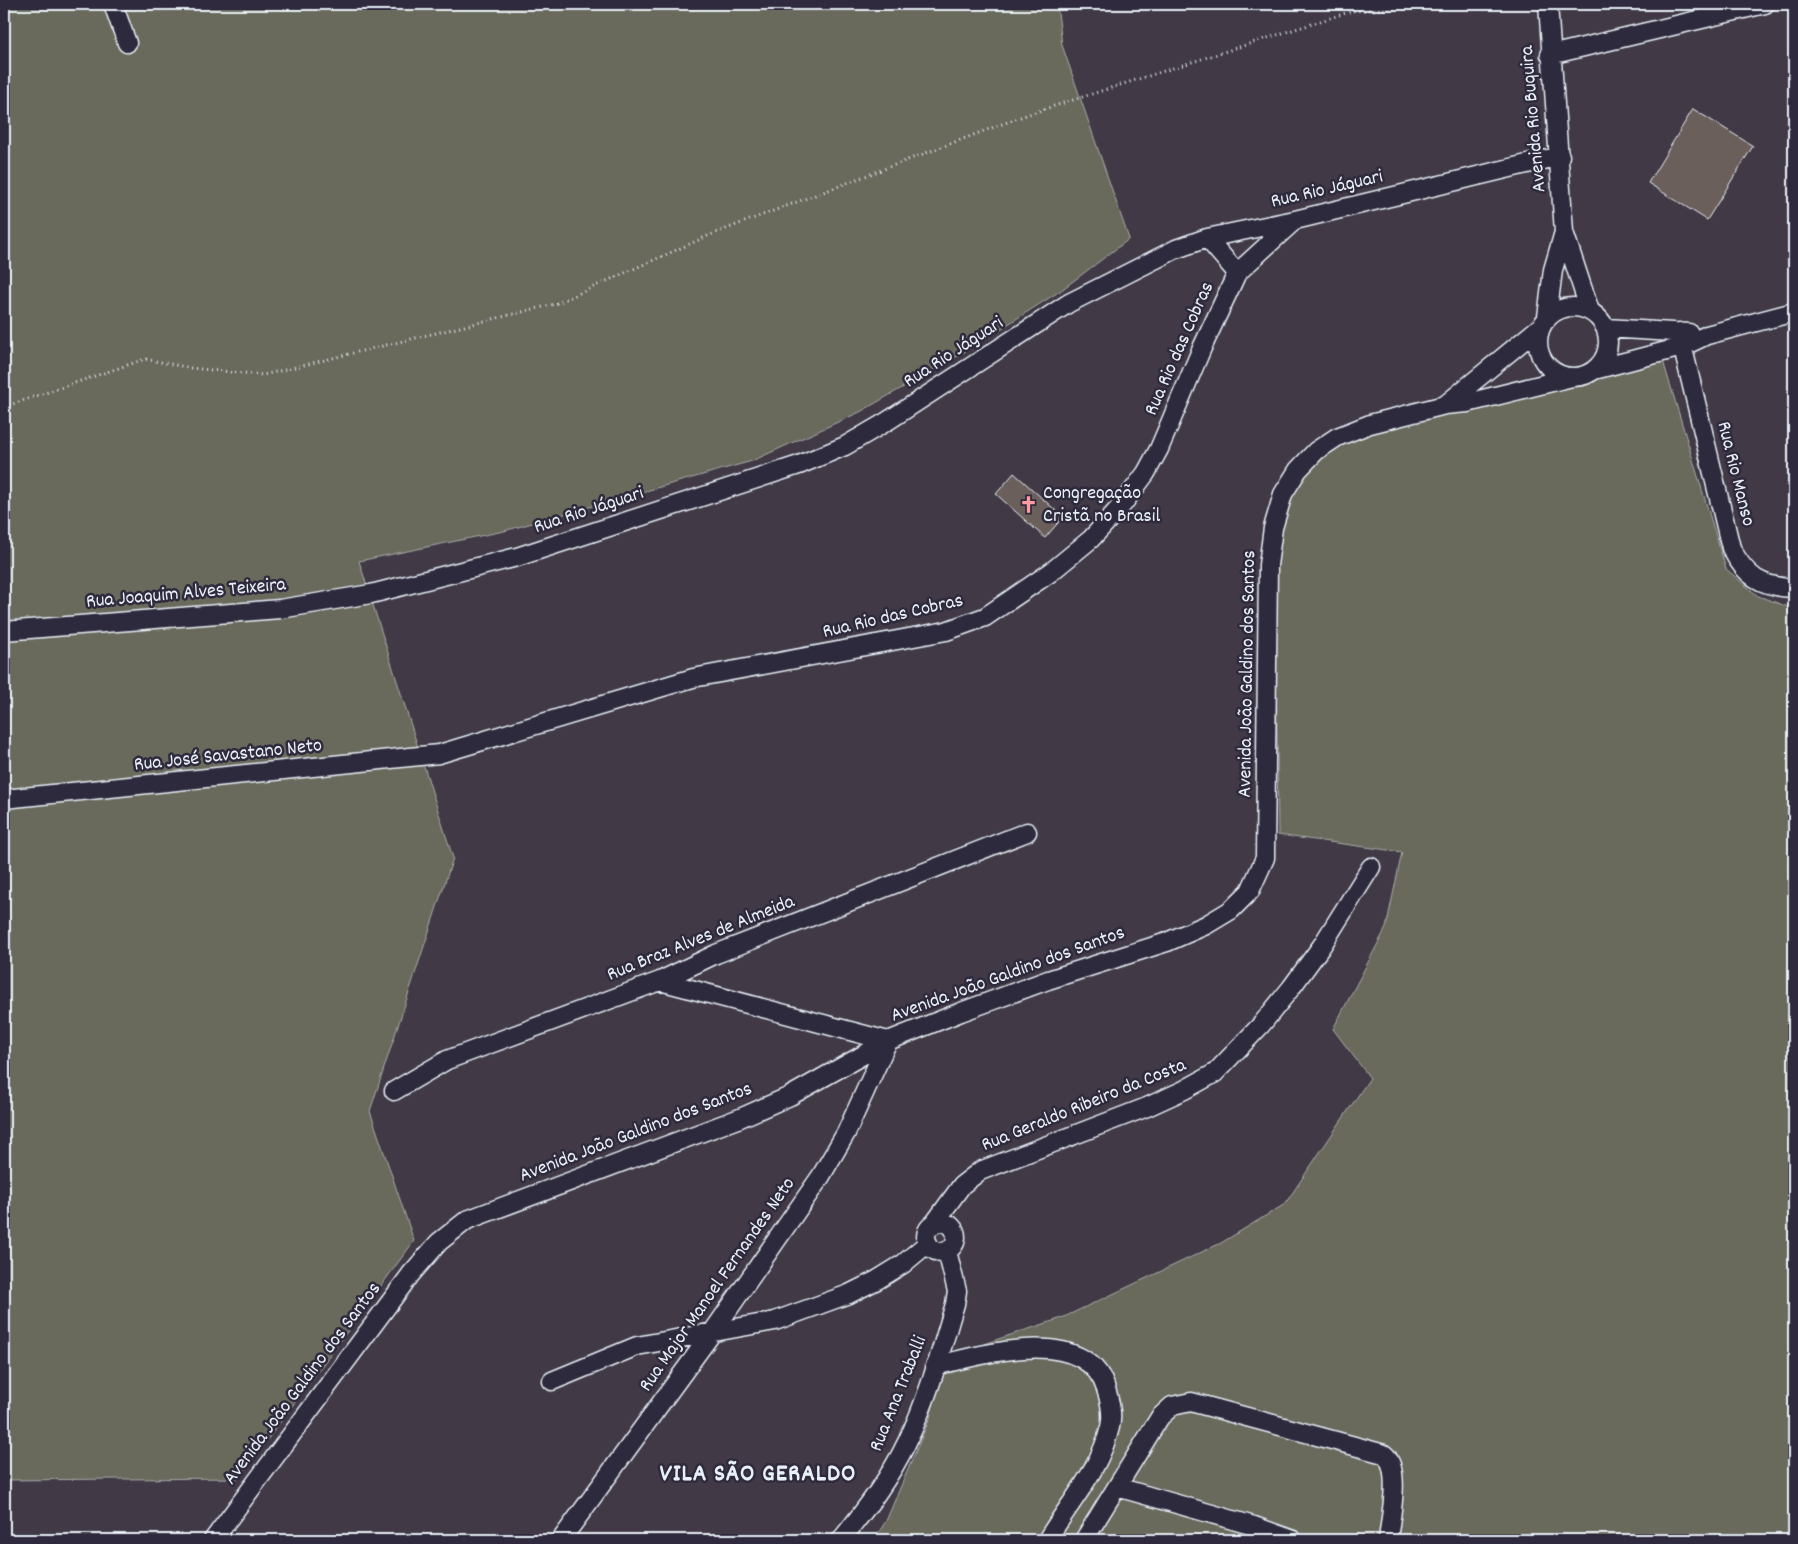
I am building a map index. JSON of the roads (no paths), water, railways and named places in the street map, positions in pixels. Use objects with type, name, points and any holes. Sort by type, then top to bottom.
[{"type":"street","points":[[113,4],[127,43]]},
{"type":"street","name":"Avenida Rio Buquira","points":[[1548,4],[1550,54],[1560,156],[1564,232]]},
{"type":"street","points":[[1550,54],[1765,4]]},
{"type":"street","name":"Rua Rio Jáguari","points":[[371,594],[517,557],[799,465],[845,446],[886,422],[1069,303],[1142,264],[1207,238],[1295,220],[1560,156]]},
{"type":"street","name":"Rua Rio das Cobras","points":[[456,751],[600,704],[693,678],[946,631],[984,617],[1051,572],[1091,539],[1122,505],[1142,479],[1159,449],[1202,348],[1238,272],[1295,220]]},
{"type":"street","points":[[1564,232],[1590,311]]},
{"type":"street","points":[[1564,232],[1553,270],[1543,322],[1537,338],[1538,350],[1542,361],[1555,372],[1572,377],[1584,376],[1594,370],[1681,339],[1707,335],[1794,312]]},
{"type":"street","points":[[1207,238],[1238,272]]},
{"type":"street","points":[[1445,405],[1556,310],[1568,306],[1579,306],[1590,311],[1600,318],[1606,328],[1607,351],[1602,362],[1594,370]]},
{"type":"street","points":[[1606,328],[1681,339]]},
{"type":"street","name":"Rua Rio Manso","points":[[1681,339],[1731,548],[1740,567],[1755,579],[1770,585],[1794,588]]},
{"type":"street","name":"Avenida João Galdino dos Santos","points":[[213,1540],[411,1274],[439,1242],[467,1220],[740,1118],[790,1096],[888,1041],[1048,980],[1166,942],[1206,925],[1231,910],[1250,891],[1265,858],[1268,565],[1273,528],[1283,494],[1298,470],[1316,451],[1338,437],[1370,424],[1445,405],[1467,403],[1572,377]]},
{"type":"street","name":"Rua Joaquim Alves Teixeira","points":[[4,630],[280,609],[371,594]]},
{"type":"street","name":"Rua José Savastano Neto","points":[[4,799],[352,765],[456,751]]},
{"type":"street","name":"Rua Braz Alves de Almeida","points":[[394,1091],[447,1060],[660,981],[716,954],[1027,832]]},
{"type":"street","name":"Rua Geraldo Ribeiro da Costa","points":[[933,1224],[968,1178],[980,1171],[1147,1107],[1184,1090],[1215,1072],[1291,988],[1321,947],[1371,867]]},
{"type":"street","points":[[660,981],[888,1041]]},
{"type":"street","name":"Rua Major Manoel Fernandes Neto","points":[[561,1540],[712,1332],[821,1176],[846,1133],[888,1041]]},
{"type":"street","points":[[953,1228],[942,1222],[933,1224],[927,1233],[928,1242],[938,1251],[947,1251],[955,1241],[953,1228],[956,1192]]},
{"type":"street","points":[[552,1381],[637,1346],[775,1322],[849,1294],[903,1264],[928,1242]]},
{"type":"street","name":"Rua Ana Traballi","points":[[841,1540],[880,1488],[908,1441],[955,1304],[956,1290],[947,1251]]},
{"type":"street","points":[[935,1366],[1015,1350],[1047,1350],[1069,1352],[1084,1359],[1094,1367],[1103,1380],[1110,1401],[1111,1425],[1094,1466],[1047,1540]]},
{"type":"street","points":[[1084,1540],[1160,1417],[1172,1406],[1191,1402],[1384,1454],[1390,1461],[1394,1476],[1388,1540]]},
{"type":"street","points":[[1117,1487],[1254,1526],[1293,1540]]},
{"type":"place","name":"Congregação Cristã no Brasil","points":[[1029,505]]},
{"type":"district","name":"VILA SÃO GERALDO","points":[[758,1475]]}]
